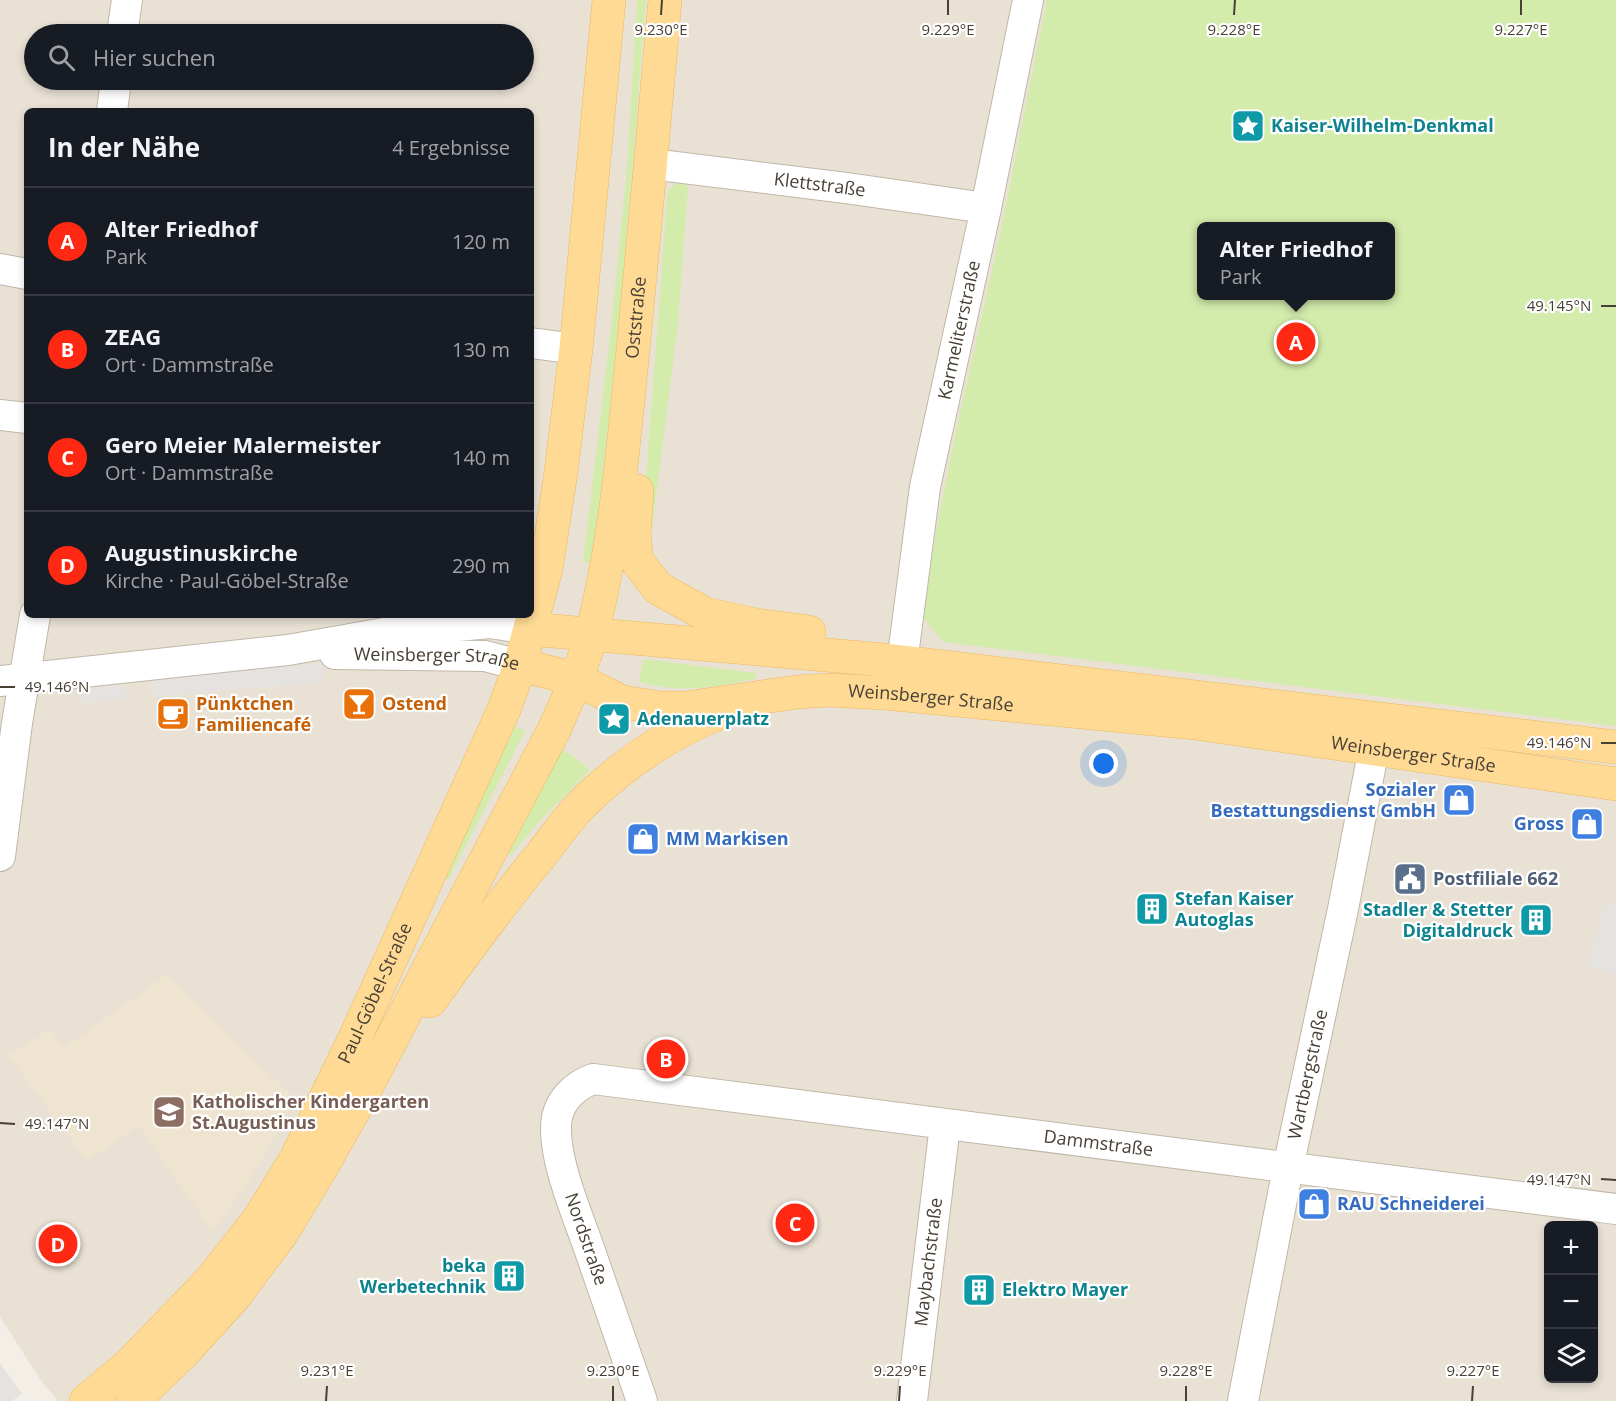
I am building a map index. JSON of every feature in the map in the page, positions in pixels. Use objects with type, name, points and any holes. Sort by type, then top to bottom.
[{"type":"main road","points":[[534,614],[546,569],[576,349],[609,0]]},
{"type":"main road","name":"Oststraße","points":[[591,634],[602,591],[626,413],[665,0]]},
{"type":"main road","points":[[626,413],[639,469],[634,535],[637,561],[658,588],[705,614],[756,625],[824,634],[893,662]]},
{"type":"main road","points":[[530,629],[533,618]]},
{"type":"main road","name":"Weinsberger Straße","points":[[530,629],[893,662],[1616,747]]},
{"type":"main road","name":"Paul-Göbel-Straße","points":[[86,1401],[129,1365],[212,1280],[259,1219],[296,1159],[338,1075],[505,707],[530,629]]},
{"type":"main road","name":"Paul-Göbel-Straße","points":[[133,1401],[183,1353],[234,1297],[281,1234],[320,1170],[359,1101],[554,730],[576,679],[591,634]]},
{"type":"main road","name":"Weinsberger Straße","points":[[520,665],[576,679],[622,702],[660,708],[686,708],[797,692],[829,690],[885,693],[1196,723],[1616,784]]},
{"type":"main road","points":[[359,1101],[517,884],[581,806],[621,770],[662,742],[699,721],[762,697]]},
{"type":"street","points":[[123,24],[127,0]]},
{"type":"street","name":"Karmeliterstraße","points":[[893,662],[925,488],[986,208],[1028,0]]},
{"type":"street","points":[[112,108],[115,90]]},
{"type":"street","name":"Klettstraße","points":[[651,164],[986,208]]},
{"type":"street","points":[[0,269],[24,273]]},
{"type":"street","points":[[534,343],[576,349]]},
{"type":"street","points":[[0,415],[24,418]]},
{"type":"street","points":[[0,856],[12,680],[34,618]]},
{"type":"street","name":"Weinsberger Straße","points":[[12,680],[288,650],[390,632],[490,622],[530,629]]},
{"type":"street","name":"Weinsberger Straße","points":[[251,653],[485,656],[520,665]]},
{"type":"street","name":"Wartbergstraße","points":[[1243,1401],[1287,1168],[1344,906],[1374,748]]},
{"type":"street","name":"Dammstraße","points":[[584,1082],[602,1079],[945,1125],[1616,1209]]},
{"type":"street","name":"Nordstraße","points":[[584,1082],[563,1102],[557,1116],[558,1149],[574,1205],[642,1401]]},
{"type":"street","name":"Maybachstraße","points":[[912,1401],[945,1125]]},
{"type":"shaded area","points":[[0,0],[1616,0],[1616,1401],[58,1401],[42,1382],[0,1317]]},
{"type":"shaded area","points":[[323,663],[324,682],[154,697],[152,678]]},
{"type":"shaded area","points":[[122,683],[129,699],[81,703],[73,687]]},
{"type":"shaded area","points":[[1604,903],[1616,905],[1616,975],[1587,967]]},
{"type":"shaded area","name":"Katholischer Kindergarten St.Augustinus","points":[[166,975],[295,1099],[250,1179],[213,1232],[139,1125],[87,1161],[9,1056],[50,1029],[64,1048]]},
{"type":"shaded area","points":[[0,1363],[22,1394],[12,1401],[0,1401]]},
{"type":"green space","points":[[637,0],[646,0],[619,328],[593,563],[583,562],[627,168]]},
{"type":"green space","points":[[1047,0],[1616,0],[1616,726],[943,642],[920,614],[953,446],[999,239]]},
{"type":"green space","points":[[679,180],[688,187],[678,323],[653,521],[645,534],[643,520],[667,198],[669,190]]},
{"type":"green space","points":[[643,659],[756,673],[755,679],[725,685],[670,688],[639,682]]},
{"type":"green space","points":[[513,725],[525,731],[448,880],[445,878]]},
{"type":"green space","points":[[560,749],[590,770],[536,825],[511,855],[506,853]]},
{"type":"place","name":"Kaiser-Wilhelm-Denkmal","points":[[1248,126]]},
{"type":"place","name":"Alter Friedhof","points":[[1296,342]]},
{"type":"place","name":"Ostend","points":[[359,704]]},
{"type":"place","name":"Pünktchen Familiencafé","points":[[173,714]]},
{"type":"place","name":"Adenauerplatz","points":[[614,719]]},
{"type":"place","name":"Sozialer Bestattungsdienst GmbH","points":[[1459,800]]},
{"type":"place","name":"Gross","points":[[1587,824]]},
{"type":"place","name":"MM Markisen","points":[[643,839]]},
{"type":"place","name":"Postfiliale 662","points":[[1410,879]]},
{"type":"place","name":"Stefan Kaiser Autoglas","points":[[1152,909]]},
{"type":"place","name":"Stadler & Stetter Digitaldruck","points":[[1536,920]]},
{"type":"place","name":"ZEAG","points":[[666,1059]]},
{"type":"place","name":"Katholischer Kindergarten St.Augustinus","points":[[169,1112]]},
{"type":"place","name":"RAU Schneiderei","points":[[1314,1204]]},
{"type":"place","name":"Gero Meier Malermeister","points":[[795,1223]]},
{"type":"place","name":"Augustinuskirche","points":[[58,1244]]},
{"type":"place","name":"beka Werbetechnik","points":[[509,1276]]},
{"type":"place","name":"Elektro Mayer","points":[[979,1290]]}]
